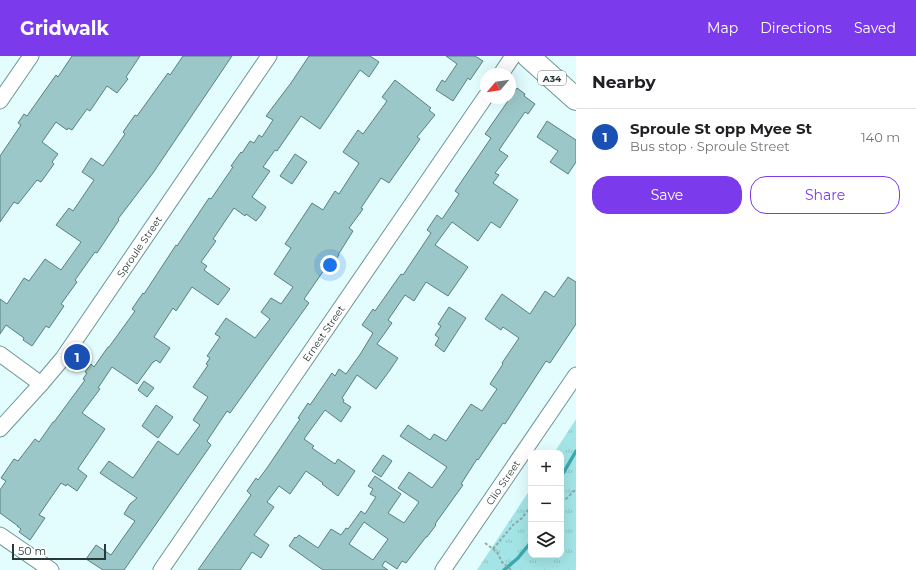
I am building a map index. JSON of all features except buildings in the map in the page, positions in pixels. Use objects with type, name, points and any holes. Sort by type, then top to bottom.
[{"type":"highway","name":"A34","points":[[528,56],[576,100]]},
{"type":"street","points":[[0,101],[31,56]]},
{"type":"street","name":"Sproule Street","points":[[0,429],[41,384],[67,351],[269,56]]},
{"type":"street","points":[[505,68],[513,56]]},
{"type":"street","name":"Ernest Street","points":[[160,570],[480,104]]},
{"type":"street","points":[[0,354],[41,384]]},
{"type":"street","name":"Clio Street","points":[[442,570],[576,375]]},
{"type":"street","points":[[0,535],[51,570]]},
{"type":"path","points":[[564,500],[576,489]]},
{"type":"path","points":[[494,549],[513,525],[522,518],[528,510]]},
{"type":"path","points":[[485,543],[497,552],[502,562],[511,570]]},
{"type":"green space","points":[[576,419],[576,570],[477,570],[528,493],[528,558],[564,558],[564,450],[556,450]]},
{"type":"waterway","points":[[564,472],[576,451]]},
{"type":"waterway","points":[[504,570],[518,558],[528,546]]},
{"type":"place","name":"Sproule St opp Myee St","points":[[77,357]]}]
